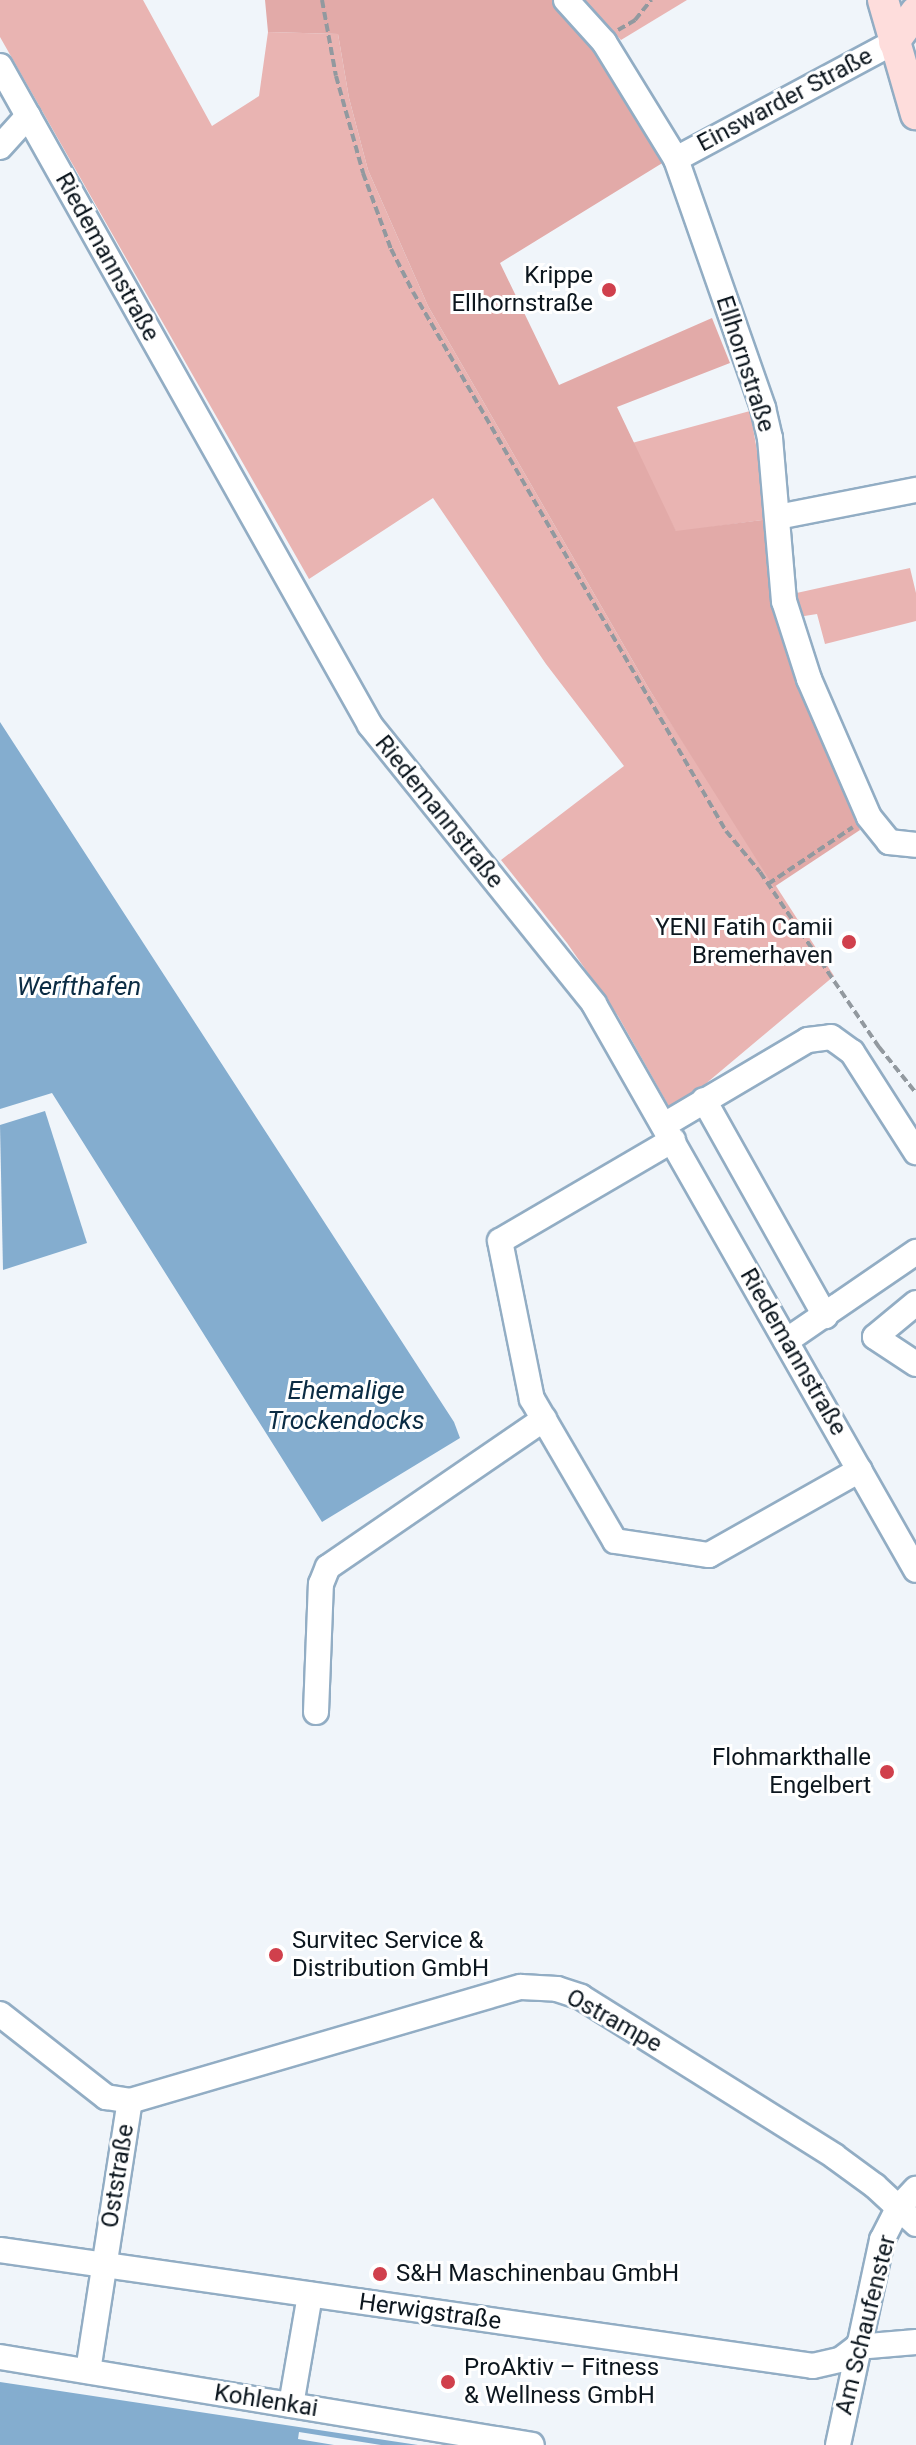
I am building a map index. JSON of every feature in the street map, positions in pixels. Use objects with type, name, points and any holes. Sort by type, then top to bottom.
[{"type":"main road","points":[[883,0],[905,40],[916,114]]},
{"type":"main road","points":[[905,40],[916,12]]},
{"type":"street","name":"Ellhornstraße","points":[[566,0],[604,42],[676,159],[763,408],[770,438],[784,601],[809,679],[869,817],[889,842],[916,845]]},
{"type":"street","name":"Einswarder Straße","points":[[676,159],[905,40]]},
{"type":"street","name":"Riedemannstraße","points":[[0,66],[370,725],[594,1004],[860,1470],[908,1536],[916,1570]]},
{"type":"street","points":[[0,147],[28,116]]},
{"type":"street","points":[[778,517],[916,490]]},
{"type":"street","points":[[860,1470],[709,1555],[615,1541],[532,1399],[500,1241],[669,1132],[704,1100],[808,1040],[831,1037],[852,1052],[916,1152]]},
{"type":"street","points":[[704,1100],[825,1316]]},
{"type":"street","points":[[786,1341],[916,1252]]},
{"type":"street","points":[[916,1303],[875,1337],[916,1364]]},
{"type":"street","points":[[316,1712],[321,1584],[328,1567],[544,1419]]},
{"type":"street","name":"Ostrampe","points":[[130,2101],[521,1987],[557,1989],[581,1997],[834,2156],[907,2216]]},
{"type":"street","name":"Oststraße","points":[[0,2014],[106,2097],[130,2101],[88,2371]]},
{"type":"street","name":"Am Schaufenster","points":[[838,2445],[882,2240],[907,2216],[916,2189]]},
{"type":"street","name":"Herwigstraße","points":[[0,2250],[813,2366],[840,2360],[857,2347]]},
{"type":"street","points":[[291,2405],[310,2295]]},
{"type":"street","points":[[857,2347],[916,2342]]},
{"type":"street","name":"Kohlenkai","points":[[0,2357],[532,2445]]},
{"type":"path","points":[[322,0],[336,76],[351,133],[368,186],[402,270],[713,810],[768,884],[890,1063],[916,1093]]},
{"type":"path","points":[[604,42],[635,20],[651,0]]},
{"type":"path","points":[[768,884],[869,817]]},
{"type":"shaded area","points":[[0,0],[143,0],[212,126],[259,96],[268,32],[338,34],[349,98],[368,170],[428,306],[649,689],[834,976],[672,1112],[618,1016],[567,943],[501,860],[624,766],[546,664],[433,498],[309,579],[0,37]]},
{"type":"shaded area","points":[[265,0],[554,0],[601,59],[664,162],[500,263],[559,385],[712,318],[730,363],[617,407],[676,531],[769,519],[803,679],[860,830],[774,887],[649,689],[428,306],[368,170],[349,98],[338,34],[268,32]]},
{"type":"shaded area","points":[[582,0],[687,0],[621,40]]},
{"type":"shaded area","points":[[750,411],[769,519],[676,532],[632,443]]},
{"type":"shaded area","points":[[910,568],[916,593],[916,621],[825,644],[817,614],[798,617],[792,594]]},
{"type":"water","name":"Ehemalige Trockendocks","points":[[0,722],[454,1422],[460,1438],[322,1522],[52,1093],[0,1109]]},
{"type":"water","points":[[45,1111],[87,1243],[3,1270],[0,1125]]},
{"type":"water","points":[[0,2382],[418,2445],[0,2445]]},
{"type":"pier","points":[[299,2432],[381,2445],[334,2445],[298,2439]]},
{"type":"place","name":"Krippe Ellhornstraße","points":[[609,290]]},
{"type":"place","name":"YENI Fatih Camii Bremerhaven","points":[[849,942]]},
{"type":"place","name":"Flohmarkthalle Engelbert","points":[[887,1772]]},
{"type":"place","name":"Survitec Service & Distribution GmbH","points":[[276,1955]]},
{"type":"place","name":"S&H Maschinenbau GmbH","points":[[380,2274]]},
{"type":"place","name":"ProAktiv – Fitness & Wellness GmbH","points":[[448,2382]]},
{"type":"water label","name":"Werfthafen","points":[[79,987]]}]
